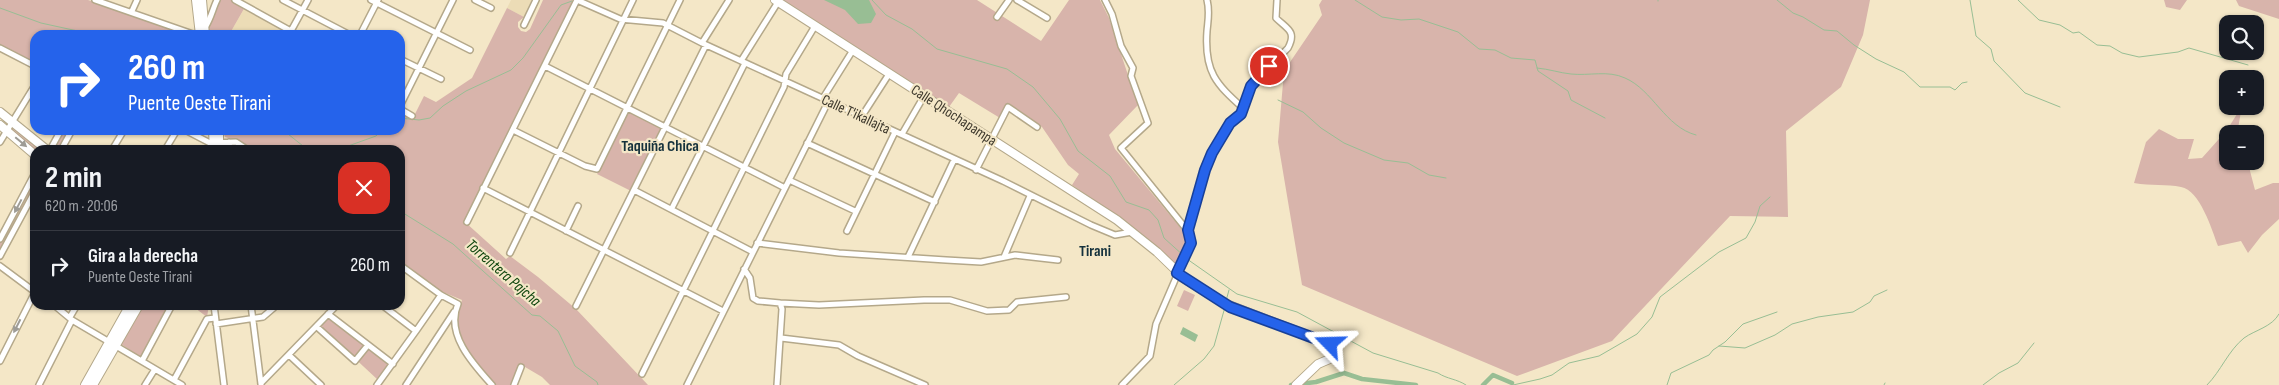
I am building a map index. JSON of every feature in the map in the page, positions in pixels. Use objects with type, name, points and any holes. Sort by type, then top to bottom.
[{"type":"street","points":[[95,0],[182,30]]},
{"type":"street","points":[[132,12],[137,0]]},
{"type":"street","points":[[196,0],[201,30]]},
{"type":"street","points":[[202,0],[202,30]]},
{"type":"street","points":[[203,30],[217,0]]},
{"type":"street","points":[[235,0],[288,30]]},
{"type":"street","points":[[283,0],[341,30]]},
{"type":"street","points":[[293,30],[308,0]]},
{"type":"street","points":[[405,97],[453,0]]},
{"type":"street","points":[[475,0],[491,8]]},
{"type":"street","points":[[524,25],[536,0]]},
{"type":"street","points":[[510,253],[633,0]]},
{"type":"street","points":[[513,130],[585,166],[596,169],[667,30],[666,26],[680,0]]},
{"type":"street","points":[[576,306],[704,44],[728,0]]},
{"type":"street","points":[[998,17],[1009,0]]},
{"type":"street","points":[[1017,0],[1047,18]]},
{"type":"street","points":[[1105,0],[1112,14],[1121,46],[1133,68],[1131,76],[1148,123],[1120,148],[1188,230],[1191,243],[1156,324],[1150,356],[1122,385]]},
{"type":"street","points":[[1208,0],[1210,8],[1207,42],[1210,67],[1218,85],[1244,109]]},
{"type":"street","points":[[1188,230],[1205,170],[1212,153],[1230,123],[1244,109],[1251,86],[1288,48],[1292,40],[1291,32],[1276,18],[1277,0]]},
{"type":"street","points":[[362,30],[375,1],[470,50]]},
{"type":"street","points":[[467,222],[545,66],[580,1]]},
{"type":"street","name":"Calle T'ikallajta","points":[[580,1],[624,20],[656,22],[666,26],[902,134],[1115,235],[1132,232]]},
{"type":"street","points":[[672,208],[743,62],[776,1]]},
{"type":"street","name":"Calle Qhochapampa","points":[[776,1],[889,74],[913,87],[991,140],[1066,186],[1132,232],[1178,270],[1230,307],[1330,344],[1335,349],[1332,358],[1318,364],[1296,385]]},
{"type":"street","points":[[642,374],[784,87],[786,74],[815,26]]},
{"type":"street","points":[[1,50],[30,64]]},
{"type":"street","points":[[687,385],[808,143],[826,100],[853,50]]},
{"type":"street","points":[[405,61],[441,79]]},
{"type":"street","points":[[545,66],[785,188]]},
{"type":"street","points":[[862,116],[889,74]]},
{"type":"street","points":[[3,128],[14,123],[30,94]]},
{"type":"street","points":[[902,134],[924,96]]},
{"type":"street","points":[[976,170],[1008,107],[1037,127]]},
{"type":"street","points":[[405,111],[412,116]]},
{"type":"street","points":[[0,112],[42,145]]},
{"type":"street","points":[[0,142],[3,128]]},
{"type":"street","points":[[3,128],[30,151]]},
{"type":"street","points":[[847,231],[855,211],[895,132]]},
{"type":"street","points":[[195,135],[208,142],[220,145],[236,142],[240,145]]},
{"type":"street","points":[[808,143],[935,202]]},
{"type":"street","points":[[908,256],[954,160]]},
{"type":"street","points":[[789,180],[855,211]]},
{"type":"street","points":[[0,239],[30,182]]},
{"type":"street","points":[[483,188],[723,311]]},
{"type":"street","points":[[634,190],[672,208],[712,232],[753,252]]},
{"type":"street","points":[[1004,257],[1030,196]]},
{"type":"street","points":[[0,256],[30,201]]},
{"type":"street","points":[[566,231],[578,206]]},
{"type":"street","points":[[757,243],[839,253],[981,262],[1015,255],[1058,260]]},
{"type":"street","points":[[0,266],[30,286]]},
{"type":"street","points":[[405,269],[441,295],[458,304],[406,385]]},
{"type":"street","points":[[744,269],[750,278],[753,298],[758,301],[780,303],[819,306],[950,300],[987,311],[1010,310],[1017,302],[1066,297]]},
{"type":"street","points":[[377,385],[441,295]]},
{"type":"street","points":[[0,361],[30,297]]},
{"type":"street","points":[[777,385],[781,338],[782,309],[780,303]]},
{"type":"street","points":[[60,310],[71,319],[182,385]]},
{"type":"street","points":[[39,385],[75,310]]},
{"type":"street","points":[[93,385],[128,310]]},
{"type":"street","points":[[85,385],[136,310]]},
{"type":"street","points":[[142,361],[169,310]]},
{"type":"street","points":[[215,310],[224,385]]},
{"type":"street","points":[[252,310],[261,384]]},
{"type":"street","points":[[174,380],[207,319],[216,321],[253,320],[263,317],[271,310]]},
{"type":"street","points":[[261,384],[332,310]]},
{"type":"street","points":[[388,310],[416,332]]},
{"type":"street","points":[[454,312],[454,325],[459,341],[490,384]]},
{"type":"street","points":[[328,314],[393,364]]},
{"type":"street","points":[[317,327],[355,361],[368,345]]},
{"type":"street","points":[[781,338],[839,345],[858,356],[926,385]]},
{"type":"street","points":[[289,355],[321,385]]},
{"type":"street","points":[[514,385],[521,367]]},
{"type":"street","points":[[145,385],[155,369]]},
{"type":"shaded area","points":[[0,0],[88,0],[176,30],[30,30],[30,61],[0,48]]},
{"type":"shaded area","points":[[220,0],[232,0],[245,7],[232,30],[209,30],[209,25]]},
{"type":"shaded area","points":[[511,0],[532,0],[524,17],[507,8]]},
{"type":"shaded area","points":[[543,0],[572,0],[465,222],[506,259],[510,256],[576,309],[648,385],[550,385],[542,377],[520,364],[512,385],[494,385],[471,355],[461,337],[457,320],[462,300],[438,290],[405,266],[405,145],[244,145],[224,135],[405,135],[405,114],[413,118],[424,96],[436,102],[472,78],[507,8],[524,17],[518,22],[518,27],[521,31],[526,32],[530,29]]},
{"type":"shaded area","points":[[781,0],[977,0],[1041,41],[1069,0],[1100,0],[1109,18],[1138,105],[1109,135],[1115,149],[1184,232],[1186,249],[1176,269],[1137,231],[1072,185],[1079,174],[1068,165],[1042,127],[1007,104],[1000,118],[959,93],[949,107],[870,59]]},
{"type":"shaded area","points":[[824,0],[869,0],[876,14],[871,23],[858,24],[845,10]]},
{"type":"shaded area","points":[[1322,0],[1870,0],[1863,35],[1841,87],[1786,131],[1788,217],[1730,216],[1612,341],[1517,376],[1302,285],[1278,142],[1284,71],[1322,15],[1319,5]]},
{"type":"shaded area","points":[[2164,0],[2187,0],[2180,10],[2166,7]]},
{"type":"shaded area","points":[[2236,0],[2279,0],[2279,19],[2239,6]]},
{"type":"shaded area","points":[[244,9],[248,9],[284,30],[232,30]]},
{"type":"shaded area","points":[[629,111],[663,128],[631,191],[597,174]]},
{"type":"shaded area","points":[[2236,115],[2240,115],[2239,125],[2230,125]]},
{"type":"shaded area","points":[[13,127],[37,145],[30,145],[30,147],[11,131]]},
{"type":"shaded area","points":[[2159,129],[2178,139],[2194,139],[2188,159],[2202,158],[2219,139],[2219,170],[2250,170],[2255,190],[2273,183],[2279,183],[2279,219],[2262,235],[2248,253],[2241,241],[2218,246],[2209,221],[2194,195],[2188,190],[2176,186],[2134,183],[2146,142]]},
{"type":"shaded area","points":[[60,135],[66,135],[61,145],[55,145]]},
{"type":"shaded area","points":[[30,186],[30,196],[0,252],[0,243]]},
{"type":"shaded area","points":[[1184,290],[1195,295],[1188,311],[1177,306]]},
{"type":"shaded area","points":[[139,310],[167,310],[140,357],[121,344]]},
{"type":"shaded area","points":[[198,310],[208,310],[207,317]]},
{"type":"shaded area","points":[[329,317],[390,364],[378,380],[320,326]]},
{"type":"shaded area","points":[[1183,327],[1198,335],[1195,342],[1180,334]]},
{"type":"waterway","points":[[872,0],[886,15],[912,29],[937,49],[1007,69],[1033,87],[1060,119],[1078,151],[1110,176],[1126,202],[1149,210],[1158,220],[1164,238],[1184,256]]},
{"type":"waterway","points":[[1355,0],[1382,17],[1401,20],[1419,19],[1458,32],[1479,49],[1495,50],[1511,58],[1535,60],[1538,71],[1568,91],[1571,100],[1605,118]]},
{"type":"waterway","points":[[1777,0],[1793,13],[1824,30],[1837,31],[1876,59],[1904,72],[1920,87],[1950,87],[1955,90],[1962,83],[1967,82]]},
{"type":"waterway","points":[[1970,0],[1976,36],[1991,49],[1994,61],[2025,93],[2060,107]]},
{"type":"waterway","points":[[2018,0],[2039,20],[2060,25],[2073,33],[2079,32],[2097,45],[2110,46],[2122,53],[2139,57],[2178,52],[2189,48],[2248,65]]},
{"type":"waterway","points":[[405,119],[419,120],[430,118],[443,106],[466,91],[511,70],[523,58],[561,5],[572,1]]},
{"type":"waterway","name":"Torrentera Pajcha","points":[[0,8],[41,23],[73,30]]},
{"type":"waterway","points":[[1537,68],[1571,74],[1612,74],[1625,78],[1644,91],[1667,117],[1685,131],[1696,135]]},
{"type":"waterway","points":[[1278,100],[1303,112],[1321,128],[1344,143],[1384,160],[1408,163],[1429,175],[1446,178]]},
{"type":"waterway","name":"Torrentera Pajcha","points":[[289,135],[302,145]]},
{"type":"waterway","points":[[351,145],[377,135]]},
{"type":"waterway","points":[[1513,385],[1552,375],[1569,363],[1599,356],[1637,334],[1652,317],[1660,297],[1719,252],[1746,238],[1755,222],[1760,206],[1770,197]]},
{"type":"waterway","name":"Torrentera Pajcha","points":[[405,214],[453,244],[532,315],[540,316],[558,331],[575,366],[597,382],[598,385]]},
{"type":"waterway","points":[[1187,259],[1237,294],[1297,312],[1373,353],[1438,373],[1466,385]]},
{"type":"waterway","points":[[1226,301],[1229,290]]},
{"type":"waterway","points":[[1719,346],[1745,348],[1775,335],[1792,324],[1818,317],[1853,312],[1870,302],[1874,296],[1887,290]]},
{"type":"waterway","points":[[1174,385],[1204,359],[1214,346],[1225,307]]},
{"type":"waterway","points":[[1667,385],[1671,373],[1709,355],[1743,324],[1777,312]]},
{"type":"waterway","points":[[2207,385],[2238,343],[2248,335],[2272,322],[2279,314]]},
{"type":"waterway","points":[[1983,385],[1999,373],[2018,363],[2034,343]]},
{"type":"waterway","points":[[1291,385],[1316,382],[1344,373],[1362,379],[1416,385]]},
{"type":"waterway","points":[[1483,385],[1493,375],[1512,383]]},
{"type":"district","name":"Taquiña Chica","points":[[660,145]]},
{"type":"district","name":"Tirani","points":[[1095,250]]},
{"type":"route","points":[[1269,66],[1251,86],[1244,109],[1237,119],[1230,123],[1212,153],[1205,170],[1188,230],[1191,243],[1177,273],[1230,307],[1294,329],[1330,344]]}]
